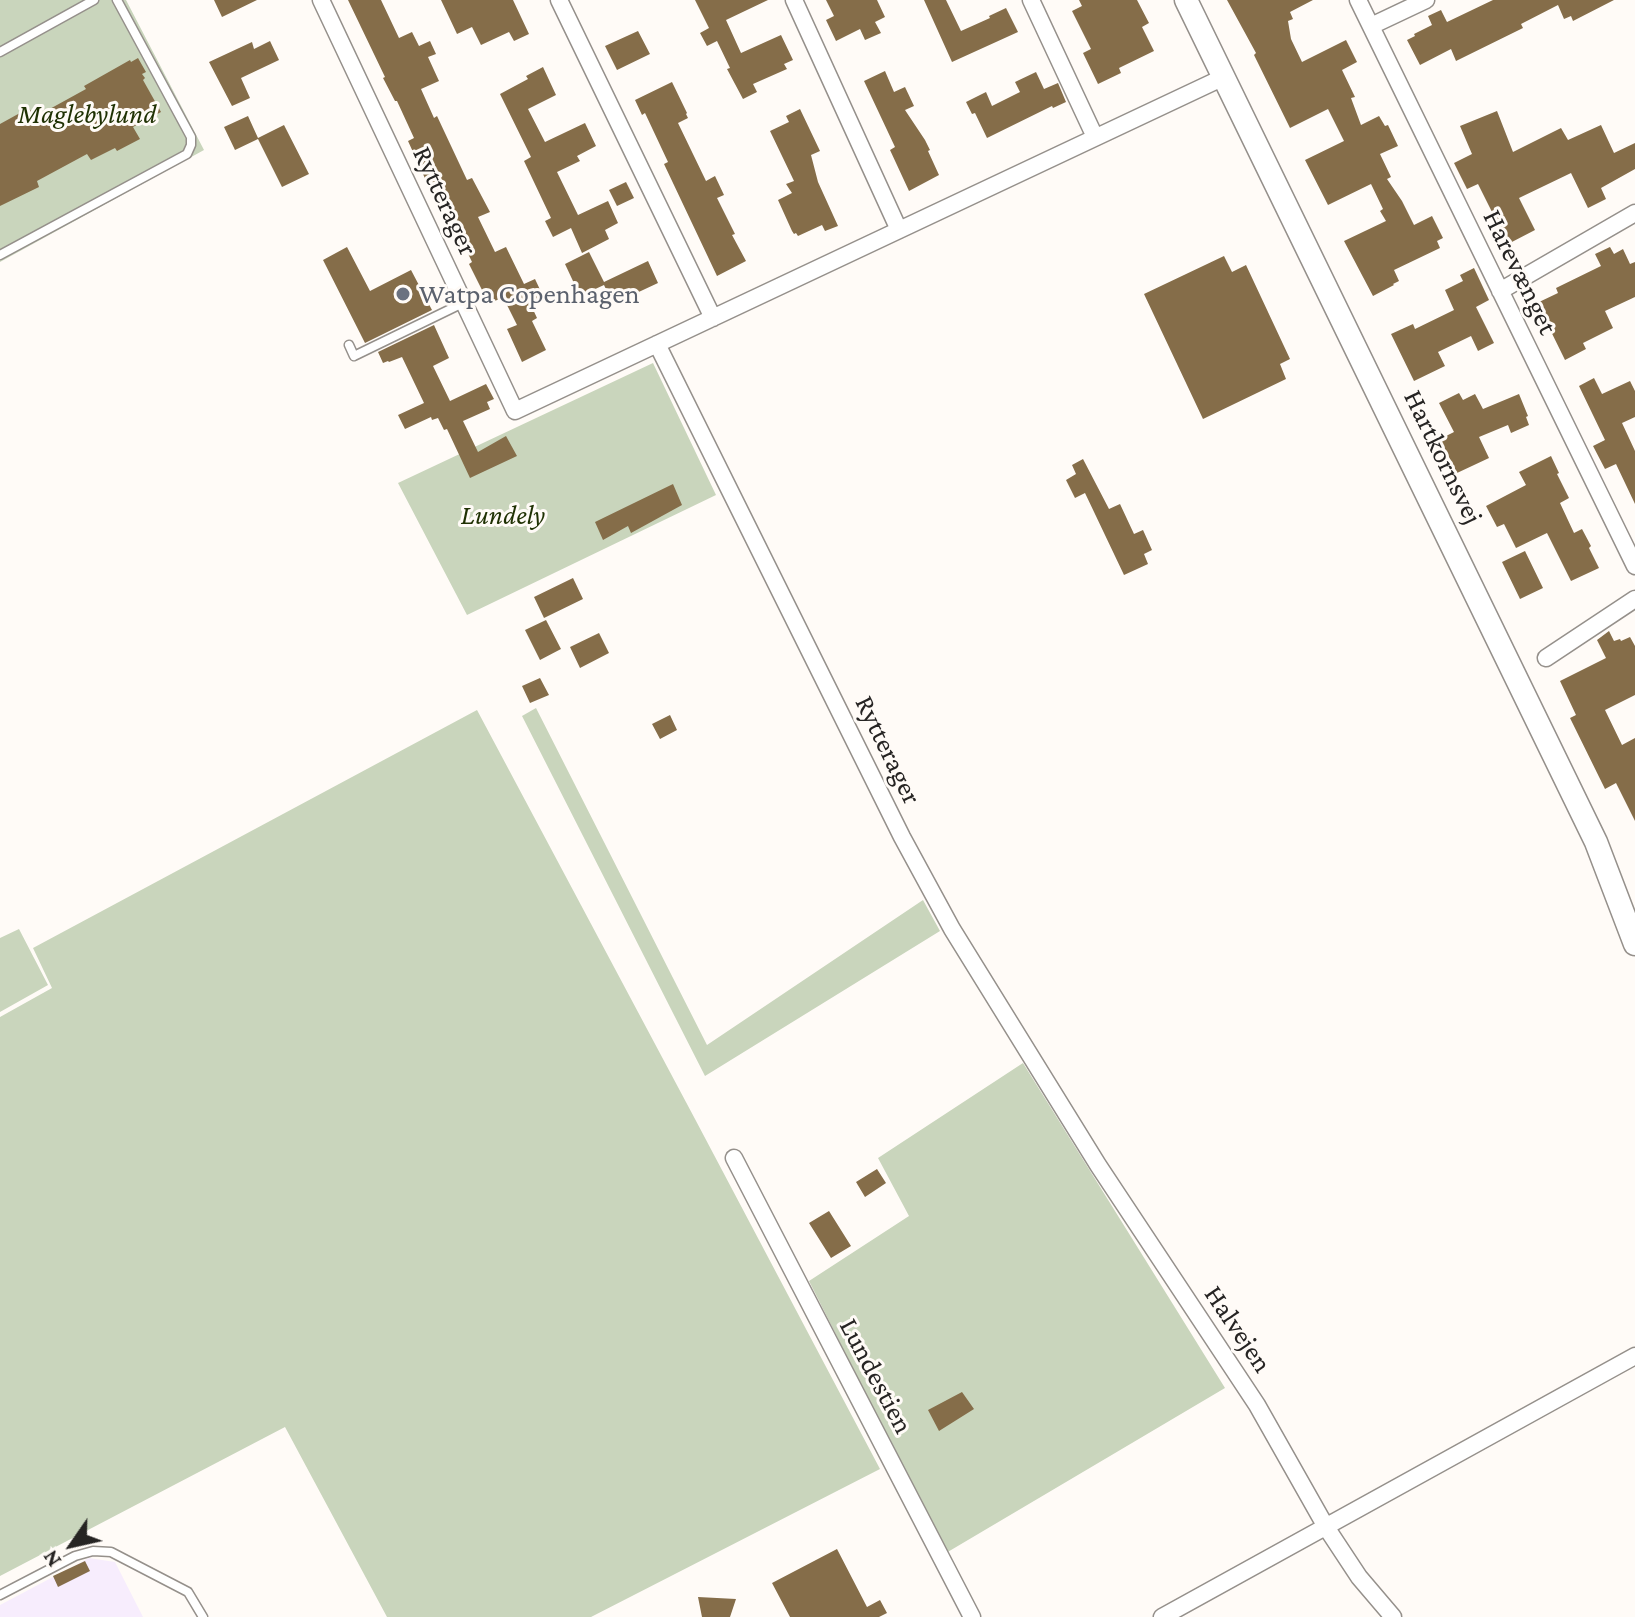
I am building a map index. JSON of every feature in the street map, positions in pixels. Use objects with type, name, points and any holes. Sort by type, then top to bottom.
[{"type":"street","name":"Rytterager","points":[[321,0],[515,411],[1224,77]]},
{"type":"street","points":[[559,0],[713,318]]},
{"type":"street","points":[[794,0],[899,230]]},
{"type":"street","points":[[1031,0],[1095,137]]},
{"type":"street","name":"Hartkornsvej","points":[[1186,0],[1596,842],[1635,944]]},
{"type":"street","name":"Harevænget","points":[[1358,0],[1635,566]]},
{"type":"street","points":[[1371,26],[1426,0]]},
{"type":"street","points":[[1500,291],[1635,213]]},
{"type":"street","name":"Rytterager","points":[[657,344],[909,850],[952,929],[1098,1165]]},
{"type":"street","points":[[1546,658],[1635,599]]},
{"type":"street","name":"Lundestien","points":[[734,1158],[972,1617]]},
{"type":"street","name":"Halvejen","points":[[1098,1165],[1257,1405],[1326,1527],[1359,1577],[1393,1617]]},
{"type":"street","points":[[1162,1617],[1635,1356]]},
{"type":"lane","points":[[0,52],[94,0]]},
{"type":"lane","points":[[0,255],[187,154],[191,137],[117,0]]},
{"type":"lane","points":[[349,345],[354,356],[464,302]]},
{"type":"lane","points":[[0,1595],[75,1556],[93,1551],[111,1552],[188,1592],[203,1617]]},
{"type":"shaded area","points":[[89,1558],[115,1562],[143,1617],[0,1617],[0,1605]]},
{"type":"green space","name":"Maglebylund","points":[[0,0],[126,0],[204,150],[0,262]]},
{"type":"green space","name":"Lundely","points":[[653,363],[716,495],[467,615],[398,483]]},
{"type":"green space","points":[[536,708],[707,1045],[923,900],[940,931],[705,1076],[522,716]]},
{"type":"green space","points":[[477,710],[880,1469],[591,1617],[387,1617],[285,1427],[0,1576],[0,1017],[52,988],[33,948]]},
{"type":"green space","points":[[19,929],[48,985],[0,1012],[0,938]]},
{"type":"green space","points":[[1023,1063],[1225,1388],[946,1553],[809,1281],[909,1216],[878,1158]]},
{"type":"building","points":[[214,0],[257,0],[222,17]]},
{"type":"building","points":[[348,0],[381,0],[399,38],[412,32],[419,46],[430,41],[436,54],[428,57],[439,81],[421,89],[467,180],[472,178],[490,212],[478,217],[495,252],[506,247],[524,284],[535,279],[543,296],[530,303],[537,318],[532,321],[546,350],[522,362],[507,329],[517,325],[503,297],[489,304],[434,182],[428,185],[408,141],[414,138]]},
{"type":"building","points":[[441,0],[513,0],[529,34],[514,41],[509,32],[481,45],[472,27],[457,34]]},
{"type":"building","points":[[695,0],[768,0],[726,20],[741,53],[781,35],[793,60],[784,64],[787,69],[753,84],[757,92],[743,99],[717,41],[707,46],[700,33],[709,28]]},
{"type":"building","points":[[826,0],[877,0],[885,17],[875,22],[881,33],[865,40],[860,29],[836,41],[826,20],[834,16]]},
{"type":"building","points":[[924,0],[946,0],[961,31],[1006,8],[1018,32],[952,62]]},
{"type":"building","points":[[1079,0],[1137,0],[1149,23],[1142,27],[1154,51],[1119,68],[1121,73],[1098,84],[1083,53],[1091,49],[1072,11],[1082,6]]},
{"type":"building","points":[[1227,0],[1313,0],[1290,12],[1293,19],[1288,21],[1291,39],[1302,62],[1346,40],[1357,62],[1342,70],[1355,97],[1351,98],[1361,125],[1379,116],[1385,126],[1388,125],[1398,146],[1380,154],[1391,177],[1387,179],[1414,225],[1432,216],[1443,238],[1437,241],[1440,248],[1394,270],[1399,281],[1394,285],[1373,296],[1344,241],[1386,221],[1371,184],[1328,205],[1305,160],[1344,141],[1328,109],[1290,128],[1254,55],[1256,53]]},
{"type":"building","points":[[1493,0],[1614,0],[1573,21],[1571,16],[1564,19],[1558,5],[1521,24],[1523,28],[1456,61],[1451,49],[1420,65],[1407,40],[1432,25],[1428,16],[1441,10],[1447,22]]},
{"type":"building","points":[[638,31],[650,54],[617,70],[605,46]]},
{"type":"building","points":[[270,41],[279,60],[241,78],[250,98],[232,106],[209,62],[252,42],[254,49]]},
{"type":"building","points":[[138,58],[146,72],[142,74],[143,80],[161,112],[133,127],[140,139],[91,160],[87,154],[37,181],[39,187],[0,206],[0,124],[29,108],[37,116],[86,89],[84,86]]},
{"type":"building","points":[[543,67],[556,95],[528,109],[545,142],[585,123],[596,146],[577,156],[580,161],[557,172],[578,215],[608,201],[618,223],[605,230],[609,239],[582,253],[571,228],[553,237],[545,221],[551,218],[524,161],[531,157],[500,94]]},
{"type":"building","points":[[885,71],[894,92],[905,87],[914,106],[905,110],[925,140],[939,175],[909,191],[890,150],[895,147],[864,81]]},
{"type":"building","points":[[1036,72],[1044,89],[1058,83],[1066,102],[987,138],[966,102],[986,92],[992,106],[1020,92],[1015,82]]},
{"type":"building","points":[[672,82],[688,118],[678,123],[706,181],[715,176],[724,195],[717,198],[746,261],[717,276],[664,164],[668,162],[645,113],[642,115],[635,100]]},
{"type":"building","points":[[800,109],[820,151],[811,155],[818,182],[838,226],[825,231],[822,225],[798,236],[792,231],[778,200],[792,193],[786,184],[794,181],[770,131],[789,122],[786,116]]},
{"type":"building","points":[[1497,111],[1513,152],[1561,128],[1568,140],[1601,125],[1614,153],[1635,143],[1635,169],[1601,188],[1606,199],[1588,208],[1571,173],[1519,198],[1535,230],[1508,244],[1478,184],[1467,189],[1454,163],[1472,154],[1460,126]]},
{"type":"building","points":[[248,116],[258,138],[284,125],[309,174],[282,187],[258,139],[235,150],[224,127]]},
{"type":"building","points":[[626,182],[634,198],[617,206],[609,190]]},
{"type":"building","name":"Watpa Copenhagen","points":[[347,247],[370,291],[411,270],[432,310],[365,343],[323,260]]},
{"type":"building","points":[[1610,247],[1614,254],[1623,249],[1630,264],[1635,262],[1635,297],[1605,311],[1613,328],[1583,343],[1586,349],[1565,360],[1537,303],[1558,293],[1556,288],[1601,266],[1595,254]]},
{"type":"building","points":[[589,252],[604,282],[648,261],[658,283],[613,304],[604,285],[580,296],[565,264]]},
{"type":"building","points":[[1224,256],[1232,272],[1246,265],[1290,359],[1280,364],[1286,379],[1203,419],[1144,294]]},
{"type":"building","points":[[1474,268],[1489,300],[1476,307],[1494,343],[1478,351],[1471,336],[1438,352],[1445,366],[1414,381],[1391,334],[1413,324],[1415,329],[1454,310],[1445,290],[1463,281],[1460,275]]},
{"type":"building","points":[[434,325],[449,358],[433,366],[450,401],[486,384],[494,399],[487,402],[490,409],[463,421],[478,452],[506,436],[517,456],[470,478],[447,429],[444,430],[438,418],[432,420],[431,417],[405,429],[398,415],[424,403],[402,357],[383,363],[378,352]]},
{"type":"building","points":[[1594,378],[1602,394],[1630,381],[1635,391],[1635,417],[1622,423],[1635,451],[1635,504],[1616,464],[1605,469],[1593,446],[1605,440],[1579,386]]},
{"type":"building","points":[[1459,393],[1463,400],[1475,394],[1483,409],[1519,394],[1529,425],[1511,433],[1508,425],[1479,437],[1489,458],[1457,473],[1440,439],[1454,432],[1439,403]]},
{"type":"building","points":[[1551,456],[1569,498],[1560,503],[1574,533],[1582,529],[1599,568],[1571,581],[1547,533],[1516,548],[1504,524],[1497,527],[1486,506],[1526,485],[1519,472]]},
{"type":"building","points":[[1083,459],[1109,509],[1120,504],[1134,534],[1143,530],[1152,550],[1144,554],[1148,564],[1124,575],[1085,493],[1075,498],[1066,480],[1076,474],[1072,465]]},
{"type":"building","points":[[673,484],[682,505],[631,533],[628,526],[603,540],[595,522]]},
{"type":"building","points":[[1525,551],[1543,588],[1520,599],[1502,562]]},
{"type":"building","points":[[573,578],[583,599],[544,618],[534,597]]},
{"type":"building","points":[[546,620],[561,649],[540,660],[525,630]]},
{"type":"building","points":[[1609,631],[1614,641],[1630,637],[1635,646],[1635,695],[1605,710],[1622,745],[1635,738],[1635,821],[1616,783],[1605,789],[1570,718],[1576,715],[1560,681],[1606,658],[1597,640]]},
{"type":"building","points":[[599,633],[609,653],[580,668],[570,647]]},
{"type":"building","points":[[540,678],[549,695],[530,703],[522,686]]},
{"type":"building","points":[[670,715],[677,730],[660,739],[652,724]]},
{"type":"building","points":[[877,1169],[886,1183],[865,1197],[856,1182]]},
{"type":"building","points":[[829,1211],[851,1246],[831,1258],[809,1223]]},
{"type":"building","points":[[962,1392],[974,1409],[939,1431],[928,1410]]},
{"type":"building","points":[[837,1549],[867,1607],[880,1600],[887,1613],[879,1617],[790,1617],[772,1583]]},
{"type":"building","points":[[85,1561],[90,1571],[58,1587],[53,1576]]},
{"type":"building","points":[[698,1597],[736,1599],[730,1617],[702,1617]]},
{"type":"place","name":"Watpa Copenhagen","points":[[403,294]]}]
